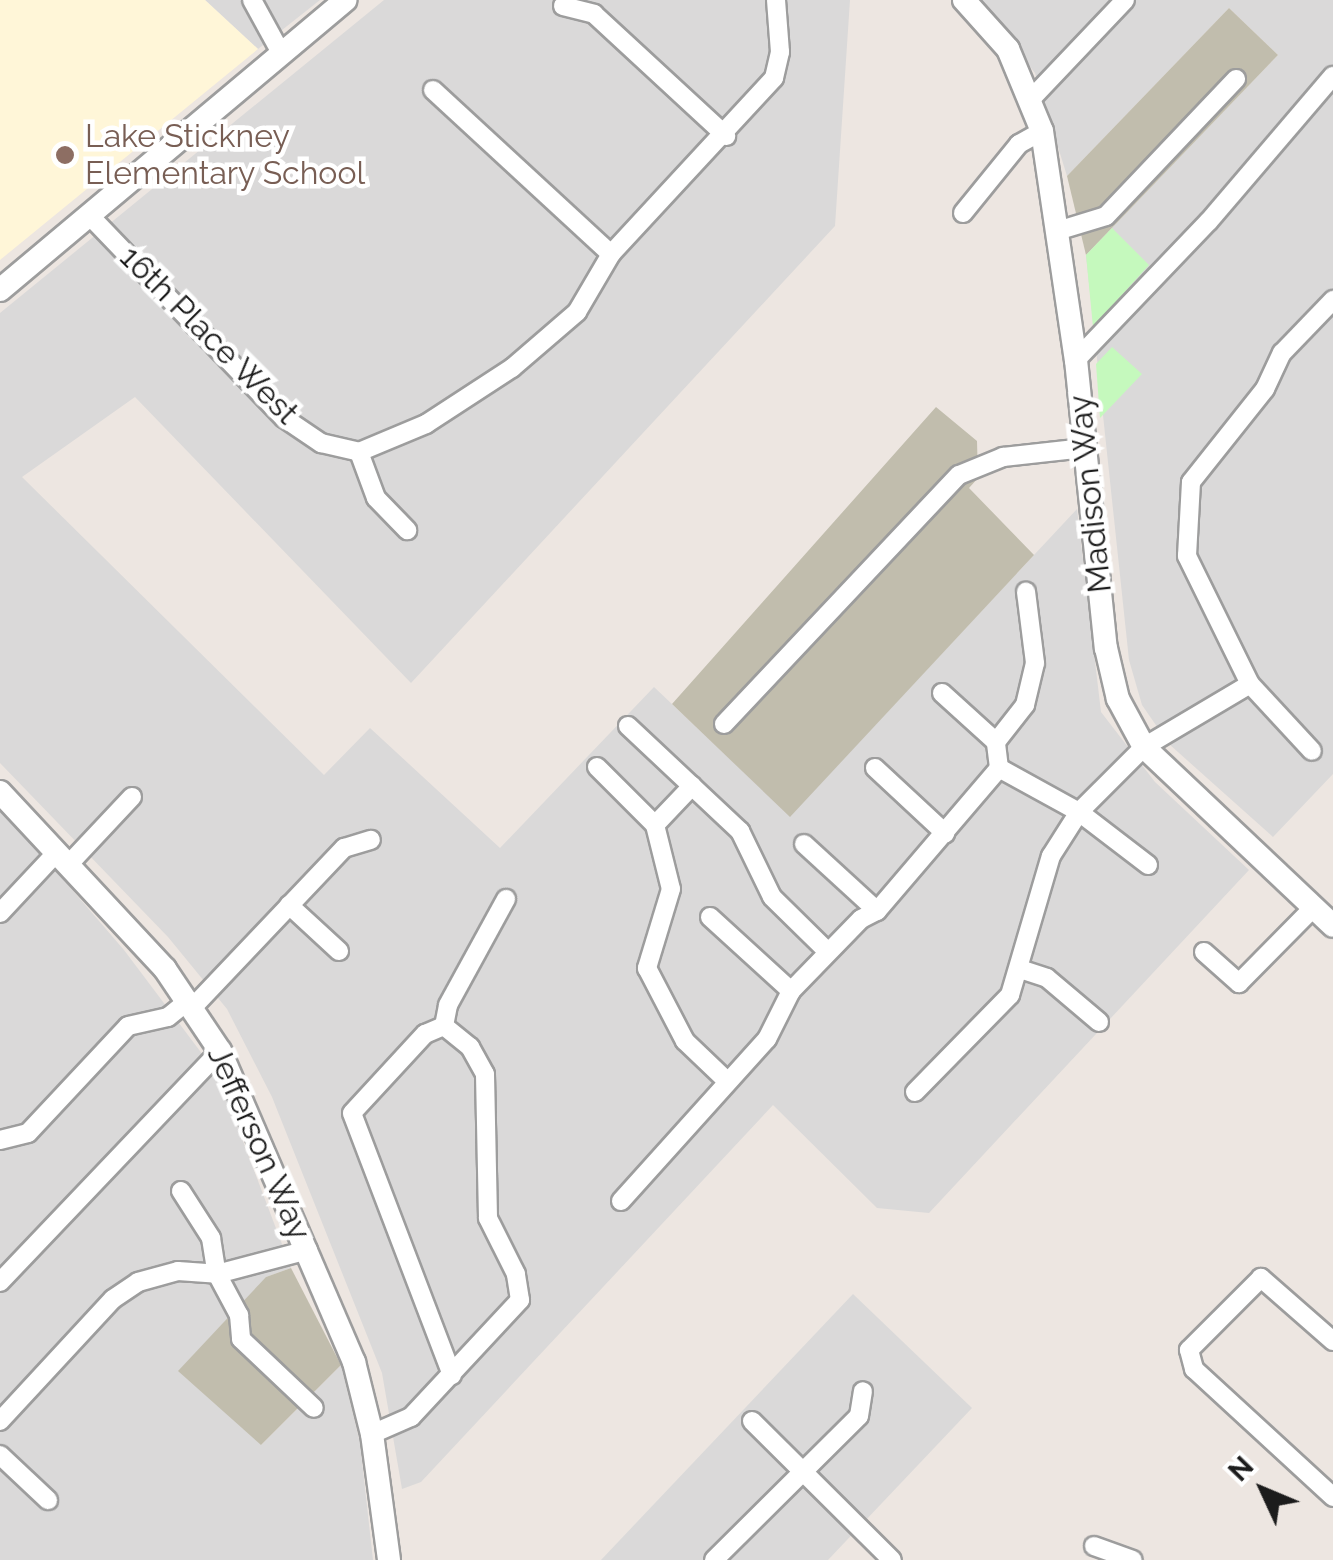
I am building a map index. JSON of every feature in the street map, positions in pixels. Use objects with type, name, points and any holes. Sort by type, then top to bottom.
[{"type":"street","points":[[252,0],[281,54]]},
{"type":"street","points":[[0,290],[345,0]]},
{"type":"street","points":[[406,530],[376,498],[359,452],[426,424],[512,368],[576,312],[611,254],[726,136],[774,78],[780,52],[776,0]]},
{"type":"street","name":"Madison Way","points":[[964,0],[1008,49],[1032,98],[1042,131],[1076,360],[1106,648],[1118,699],[1144,746],[1333,926]]},
{"type":"street","points":[[1032,98],[1126,0]]},
{"type":"street","points":[[563,6],[594,14],[726,136]]},
{"type":"street","points":[[1076,360],[1209,221],[1333,76]]},
{"type":"street","points":[[1058,231],[1106,216],[1236,79]]},
{"type":"street","points":[[433,90],[611,254]]},
{"type":"street","points":[[963,213],[1020,144],[1042,131]]},
{"type":"street","name":"16th Place West","points":[[90,216],[284,418],[321,444],[359,452]]},
{"type":"street","points":[[1312,751],[1250,684],[1187,556],[1191,482],[1265,389],[1282,352],[1333,300]]},
{"type":"street","points":[[724,724],[958,476],[1003,457],[1085,448]]},
{"type":"street","points":[[996,742],[1025,705],[1035,663],[1026,592]]},
{"type":"street","points":[[915,1092],[1010,995],[1023,970],[1051,856],[1079,812],[1144,746],[1250,684]]},
{"type":"street","points":[[621,1200],[767,1039],[791,991],[828,952],[877,911],[999,768],[996,742],[942,693]]},
{"type":"street","points":[[628,726],[740,831],[772,898],[828,952]]},
{"type":"street","points":[[597,767],[655,825],[671,889],[647,968],[685,1042],[728,1082]]},
{"type":"street","points":[[875,768],[945,833]]},
{"type":"street","points":[[999,768],[1079,812],[1148,866]]},
{"type":"street","points":[[655,825],[692,786]]},
{"type":"street","name":"Jefferson Way","points":[[0,792],[192,1003],[220,1050],[354,1362],[372,1434],[389,1560]]},
{"type":"street","points":[[0,912],[132,797]]},
{"type":"street","points":[[0,1140],[28,1133],[128,1026],[168,1017],[192,1003],[344,848],[371,840]]},
{"type":"street","points":[[804,844],[877,911]]},
{"type":"street","points":[[444,1026],[448,1005],[506,900]]},
{"type":"street","points":[[290,905],[339,951]]},
{"type":"street","points":[[1204,952],[1239,983],[1314,907]]},
{"type":"street","points":[[710,917],[791,991]]},
{"type":"street","points":[[1023,970],[1047,978],[1099,1022]]},
{"type":"street","points":[[444,1026],[426,1034],[352,1113],[452,1375]]},
{"type":"street","points":[[372,1434],[411,1417],[513,1312],[521,1289],[488,1218],[485,1074],[470,1048],[444,1026]]},
{"type":"street","points":[[0,1282],[220,1050]]},
{"type":"street","points":[[181,1191],[211,1238],[217,1274],[239,1315],[242,1340],[314,1408]]},
{"type":"street","points":[[0,1421],[113,1299],[138,1282],[178,1271],[217,1274],[308,1250]]},
{"type":"street","points":[[1333,1341],[1261,1278],[1189,1350],[1194,1368],[1333,1496]]},
{"type":"street","points":[[714,1560],[860,1416],[863,1391]]},
{"type":"street","points":[[752,1421],[892,1560]]},
{"type":"street","points":[[0,1455],[48,1500]]},
{"type":"street","points":[[1094,1546],[1134,1560]]},
{"type":"shaded area","name":"Lake Stickney Elementary School","points":[[0,0],[205,0],[258,49],[0,260]]},
{"type":"shaded area","points":[[205,0],[320,0],[258,49]]},
{"type":"shaded area","points":[[384,0],[850,0],[835,226],[411,683],[135,397],[22,477],[324,775],[370,728],[500,848],[654,687],[790,816],[1077,509],[1101,712],[1155,782],[1249,870],[929,1213],[877,1208],[773,1105],[421,1482],[402,1489],[382,1373],[272,1097],[227,1009],[168,937],[0,763],[0,313]]},
{"type":"shaded area","points":[[978,0],[1333,0],[1333,774],[1273,837],[1169,744],[1142,705],[1129,660],[1086,255],[1278,55],[1229,8],[1067,176],[1035,73]]},
{"type":"shaded area","points":[[1229,8],[1278,55],[1086,255],[1067,176]]},
{"type":"shaded area","points":[[936,407],[977,441],[978,478],[969,488],[1034,555],[790,817],[672,704]]},
{"type":"shaded area","points":[[0,806],[124,950],[218,1075],[291,1268],[266,1277],[261,1445],[341,1365],[360,1443],[373,1560],[0,1560]]},
{"type":"shaded area","points":[[291,1268],[341,1365],[261,1445],[178,1371],[266,1277]]},
{"type":"shaded area","points":[[853,1294],[972,1408],[828,1560],[601,1560]]},
{"type":"green space","points":[[1112,228],[1149,265],[1093,327],[1086,255]]},
{"type":"green space","points":[[1112,347],[1142,374],[1100,418],[1096,364]]},
{"type":"place","name":"Lake Stickney Elementary School","points":[[65,155]]}]
